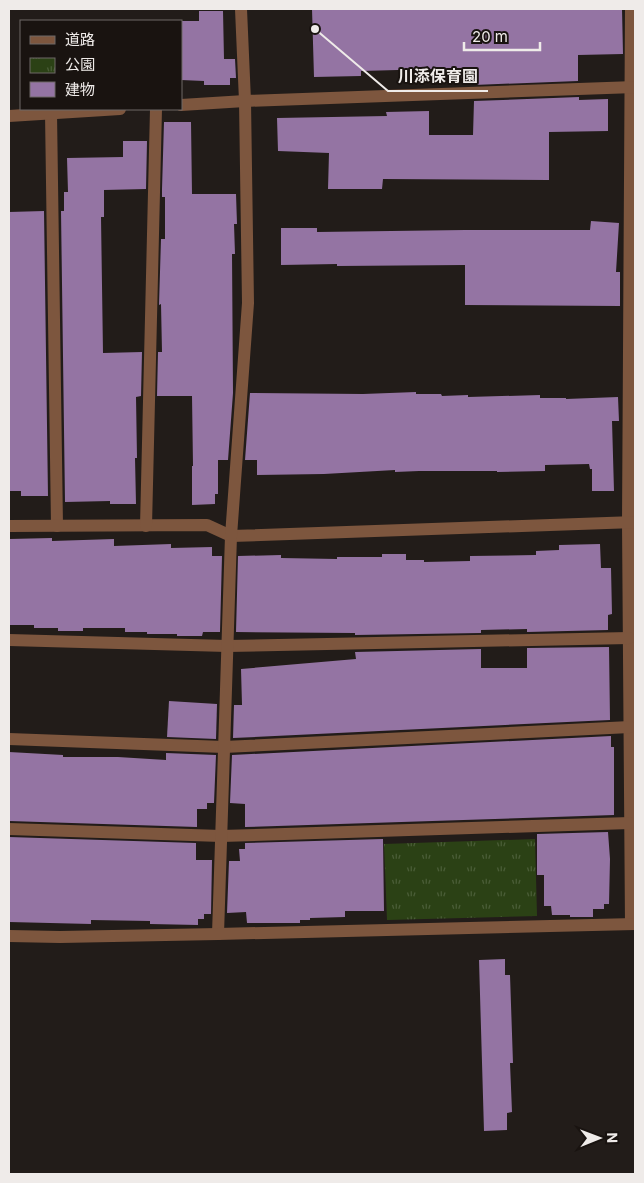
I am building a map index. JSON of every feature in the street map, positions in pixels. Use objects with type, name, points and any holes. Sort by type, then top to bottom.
[{"type":"street","points":[[218,934],[231,536],[248,303],[245,101],[241,9]]},
{"type":"street","points":[[9,936],[218,934],[633,924],[630,823],[629,638],[632,522],[631,9]]},
{"type":"street","points":[[182,105],[632,87]]},
{"type":"street","points":[[9,116],[103,110]]},
{"type":"street","points":[[146,526],[156,110]]},
{"type":"street","points":[[51,113],[57,526]]},
{"type":"street","points":[[9,526],[207,526],[231,536],[632,522]]},
{"type":"street","points":[[9,640],[228,646],[629,638]]},
{"type":"street","points":[[9,739],[224,746],[630,727]]},
{"type":"street","points":[[9,829],[221,836],[630,823]]},
{"type":"green space","points":[[535,839],[537,916],[387,920],[384,844]]},
{"type":"building","points":[[312,9],[622,9],[623,54],[578,55],[578,81],[474,85],[474,78],[434,79],[434,69],[361,71],[361,76],[314,77]]},
{"type":"building","points":[[199,11],[223,11],[224,59],[235,59],[236,78],[230,78],[230,85],[204,85],[204,81],[182,80],[182,21],[199,21]]},
{"type":"building","points":[[579,97],[579,100],[608,99],[608,131],[549,132],[549,180],[383,179],[382,189],[328,189],[329,153],[278,151],[277,118],[387,116],[386,112],[429,111],[429,135],[473,135],[474,101]]},
{"type":"building","points":[[164,122],[191,122],[192,194],[236,194],[235,254],[232,254],[233,393],[228,460],[218,460],[218,494],[215,494],[215,504],[192,505],[192,396],[157,396],[158,352],[162,352],[161,304],[159,305],[161,239],[165,239],[165,197],[162,197]]},
{"type":"building","points":[[123,141],[147,141],[146,189],[104,190],[104,217],[101,217],[103,353],[142,352],[141,396],[136,397],[136,504],[110,504],[110,501],[65,502],[61,211],[64,211],[64,192],[68,192],[67,158],[123,157]]},
{"type":"building","points":[[44,211],[48,496],[21,496],[21,491],[9,491],[9,212]]},
{"type":"building","points":[[591,221],[619,223],[616,272],[620,272],[620,306],[465,305],[465,265],[281,265],[281,228],[317,228],[317,232],[590,230]]},
{"type":"building","points":[[416,392],[416,394],[441,394],[442,396],[468,395],[468,397],[540,395],[540,398],[566,399],[618,397],[619,421],[612,421],[614,491],[592,491],[592,469],[590,469],[589,464],[545,465],[545,471],[395,472],[395,470],[257,475],[257,460],[245,460],[250,393],[363,394]]},
{"type":"building","points":[[52,538],[52,541],[114,539],[114,546],[171,544],[171,548],[212,547],[212,556],[222,556],[220,632],[203,632],[202,636],[177,636],[177,634],[125,632],[125,628],[83,628],[83,631],[58,631],[58,628],[34,628],[34,625],[10,625],[9,539]]},
{"type":"building","points":[[600,544],[601,568],[611,568],[612,614],[608,615],[608,630],[527,632],[527,629],[481,630],[481,633],[355,635],[355,633],[236,632],[238,556],[281,555],[281,558],[337,559],[337,557],[382,557],[382,554],[406,554],[406,560],[424,560],[424,562],[470,561],[470,556],[536,555],[536,551],[559,550],[559,545]]},
{"type":"building","points":[[609,647],[610,720],[233,738],[234,705],[242,705],[241,669],[356,659],[355,652],[481,649],[481,668],[527,668],[527,648]]},
{"type":"building","points":[[169,701],[217,704],[216,739],[167,737]]},
{"type":"building","points":[[611,736],[611,747],[614,747],[614,815],[245,827],[245,804],[230,803],[232,755]]},
{"type":"building","points":[[9,752],[63,755],[63,757],[118,757],[166,760],[166,753],[216,755],[214,803],[207,803],[207,809],[197,809],[197,827],[9,821]]},
{"type":"building","points":[[608,832],[610,859],[609,904],[604,904],[604,909],[593,909],[593,917],[552,915],[551,906],[544,906],[544,875],[537,875],[537,834]]},
{"type":"building","points":[[9,837],[196,843],[196,860],[212,860],[211,914],[204,914],[204,919],[198,919],[198,925],[150,924],[150,921],[91,920],[91,924],[9,922]]},
{"type":"building","points":[[383,839],[384,911],[345,911],[345,917],[310,918],[310,920],[300,920],[300,923],[247,923],[246,912],[227,913],[229,861],[240,861],[239,849],[245,849],[245,843]]},
{"type":"building","points":[[505,959],[505,975],[510,975],[513,1063],[510,1063],[512,1112],[507,1113],[507,1130],[484,1131],[479,960]]},
{"type":"place","name":"川添保育園","points":[[315,29]]}]
